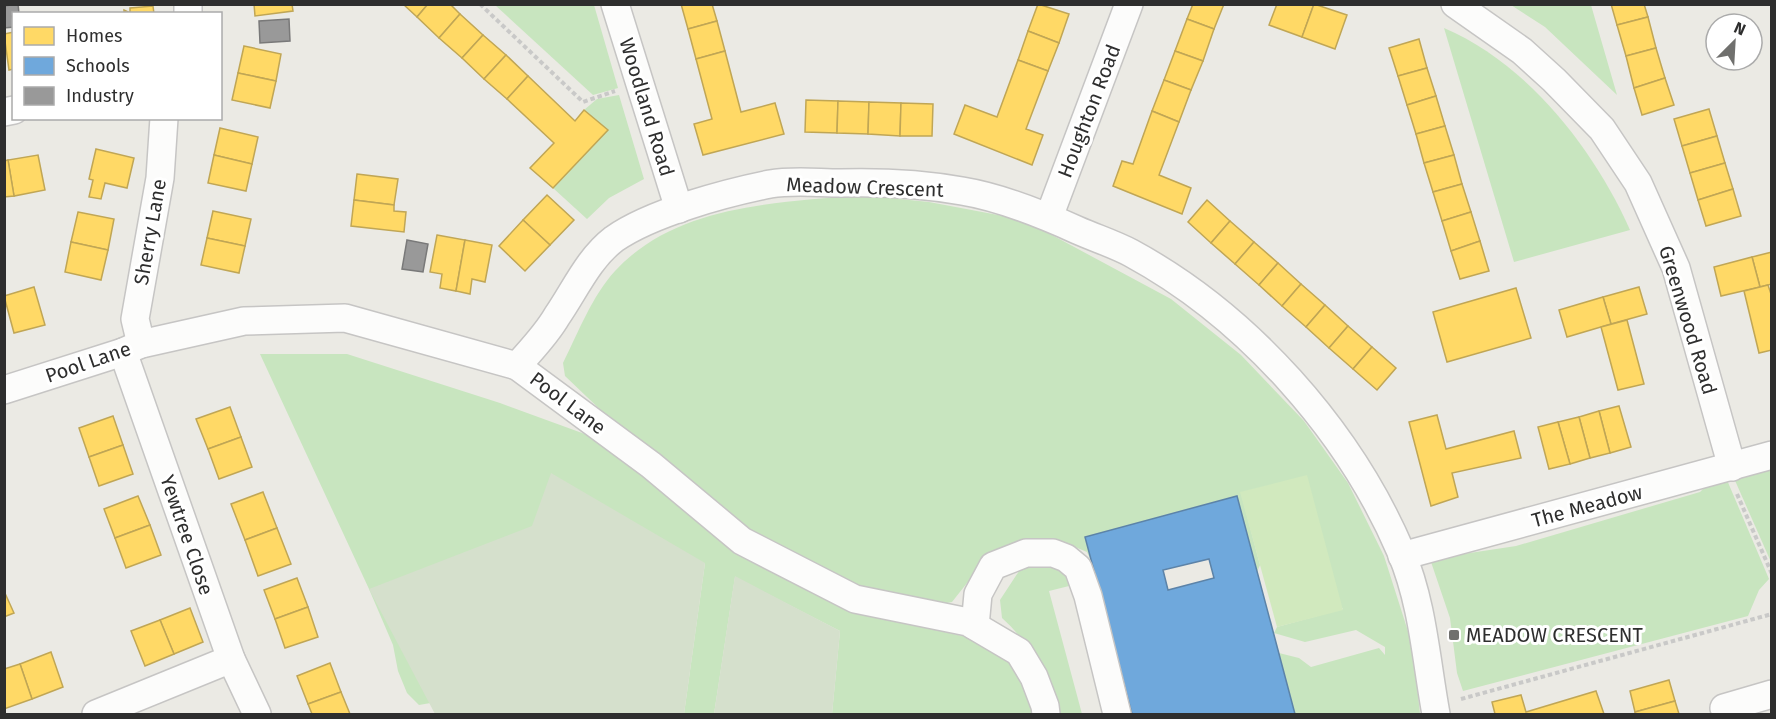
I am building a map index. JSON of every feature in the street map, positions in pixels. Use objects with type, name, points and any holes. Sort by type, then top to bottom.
[{"type":"street","name":"Woodland Road","points":[[615,4],[679,209]]},
{"type":"street","name":"Houghton Road","points":[[1049,217],[1129,4]]},
{"type":"street","name":"Greenwood Road","points":[[1455,4],[1522,51],[1554,80],[1602,129],[1638,183],[1676,268],[1729,468]]},
{"type":"street","name":"Sherry Lane","points":[[132,348],[160,178],[162,120]]},
{"type":"street","name":"Meadow Crescent","points":[[517,366],[553,323],[575,284],[613,240],[642,224],[679,209],[773,183],[861,182],[964,191],[1049,217],[1129,252],[1201,298],[1285,374],[1320,416],[1359,472],[1382,512],[1402,556],[1425,630],[1435,710]]},
{"type":"street","name":"Pool Lane","points":[[4,390],[132,348],[244,321],[345,318],[517,366],[651,465],[742,541],[855,598],[975,626],[1020,652],[1034,677],[1046,714]]},
{"type":"street","name":"Yewtree Close","points":[[132,348],[231,659],[257,714]]},
{"type":"street","name":"The Meadow","points":[[1402,556],[1772,455]]},
{"type":"street","points":[[975,626],[978,594],[993,566],[1026,553],[1053,553],[1066,558],[1078,568],[1088,596],[1117,714]]},
{"type":"street","points":[[96,714],[231,659]]},
{"type":"street","points":[[1724,708],[1772,694]]},
{"type":"path","points":[[480,4],[583,102],[638,82]]},
{"type":"path","points":[[1729,468],[1772,574]]},
{"type":"path","points":[[1435,710],[1772,614]]},
{"type":"green space","points":[[495,5],[594,5],[618,88],[593,95]]},
{"type":"green space","points":[[1511,5],[1591,5],[1617,95],[1545,27]]},
{"type":"green space","points":[[1444,28],[1474,43],[1503,63],[1555,112],[1597,169],[1630,230],[1514,262]]},
{"type":"green space","points":[[619,95],[644,179],[609,198],[587,219],[553,188],[607,130],[584,110],[597,99]]},
{"type":"green space","points":[[860,195],[929,202],[1024,220],[1171,299],[1241,355],[1304,421],[1348,483],[1384,556],[1413,647],[1420,714],[1295,714],[1279,653],[1299,658],[1311,667],[1379,648],[1385,655],[1385,647],[1356,630],[1305,642],[1274,633],[1277,627],[1343,609],[1241,493],[1260,565],[1257,572],[1236,496],[1085,537],[1092,563],[1087,552],[1063,542],[1023,545],[982,564],[952,602],[936,605],[857,590],[748,530],[609,418],[565,376],[563,363],[592,303],[615,271],[640,249],[668,232],[730,211],[762,205]]},
{"type":"green space","points":[[260,354],[347,354],[500,403],[604,441],[854,612],[985,641],[1015,658],[1040,714],[832,714],[840,631],[735,577],[714,714],[684,714],[705,563],[442,701],[419,705],[407,693],[398,671],[393,645],[369,589]]},
{"type":"green space","points":[[1771,464],[1771,562],[1733,476]]},
{"type":"green space","points":[[551,473],[705,563],[684,714],[435,714],[369,589],[532,526]]},
{"type":"green space","points":[[1307,475],[1343,610],[1277,627],[1240,492]]},
{"type":"green space","points":[[1727,480],[1769,579],[1759,590],[1748,616],[1463,691],[1457,673],[1450,618],[1430,559],[1516,546],[1700,492],[1710,482]]},
{"type":"green space","points":[[1055,563],[1066,577],[1069,586],[1049,591],[1082,714],[1055,714],[1030,651],[1002,618],[1000,600],[1023,565]]},
{"type":"green space","points":[[735,576],[840,631],[832,714],[714,714]]},
{"type":"building: Homes","points":[[254,4],[292,4],[293,11],[255,16]]},
{"type":"building: Homes","points":[[403,4],[428,4],[417,17]]},
{"type":"building: Homes","points":[[428,4],[450,4],[460,14],[439,38],[417,17]]},
{"type":"building: Homes","points":[[681,4],[712,4],[717,21],[688,29]]},
{"type":"building: Homes","points":[[1038,4],[1069,14],[1059,43],[1028,31]]},
{"type":"building: Homes","points":[[1193,4],[1224,4],[1214,29],[1187,19]]},
{"type":"building: Homes","points":[[1277,4],[1314,4],[1302,37],[1269,25]]},
{"type":"building: Homes","points":[[1314,4],[1347,15],[1335,49],[1302,37]]},
{"type":"building: Homes","points":[[1611,4],[1644,4],[1648,17],[1617,25]]},
{"type":"building: Homes","points":[[153,6],[154,12],[130,12],[130,8]]},
{"type":"building: Homes","points":[[460,14],[483,35],[462,58],[439,38]]},
{"type":"building: Homes","points":[[1648,17],[1656,48],[1626,56],[1617,25]]},
{"type":"building: Homes","points":[[1187,19],[1214,29],[1203,61],[1175,51]]},
{"type":"building: Homes","points":[[717,21],[725,51],[696,59],[688,29]]},
{"type":"building: Homes","points":[[1028,31],[1059,43],[1048,71],[1018,60]]},
{"type":"building: Homes","points":[[12,32],[12,69],[9,70],[4,34]]},
{"type":"building: Homes","points":[[483,35],[506,55],[484,79],[462,58]]},
{"type":"building: Homes","points":[[1419,39],[1427,68],[1398,76],[1389,48]]},
{"type":"building: Homes","points":[[244,46],[281,54],[276,81],[238,73]]},
{"type":"building: Homes","points":[[1656,48],[1665,78],[1634,88],[1626,56]]},
{"type":"building: Homes","points":[[725,51],[741,112],[775,103],[784,134],[703,155],[694,124],[712,119],[696,59]]},
{"type":"building: Homes","points":[[1175,51],[1203,61],[1191,90],[1164,80]]},
{"type":"building: Homes","points":[[506,55],[528,76],[507,99],[484,79]]},
{"type":"building: Homes","points":[[1018,60],[1048,71],[1026,129],[1043,135],[1032,165],[954,134],[965,105],[997,117]]},
{"type":"building: Homes","points":[[1427,68],[1436,96],[1407,105],[1398,76]]},
{"type":"building: Homes","points":[[238,73],[276,81],[270,108],[232,100]]},
{"type":"building: Homes","points":[[528,76],[575,121],[584,110],[608,130],[553,188],[530,168],[554,143],[507,99]]},
{"type":"building: Homes","points":[[1665,78],[1674,105],[1642,115],[1634,88]]},
{"type":"building: Homes","points":[[1164,80],[1191,90],[1179,122],[1152,111]]},
{"type":"building: Homes","points":[[1436,96],[1445,126],[1416,134],[1407,105]]},
{"type":"building: Homes","points":[[806,100],[838,101],[837,133],[805,132]]},
{"type":"building: Homes","points":[[838,101],[869,102],[868,134],[837,133]]},
{"type":"building: Homes","points":[[869,102],[901,103],[900,136],[868,134]]},
{"type":"building: Homes","points":[[901,103],[933,104],[932,136],[900,136]]},
{"type":"building: Homes","points":[[1709,109],[1717,136],[1682,146],[1674,119]]},
{"type":"building: Homes","points":[[1152,111],[1179,122],[1159,175],[1191,188],[1182,214],[1113,186],[1122,161],[1133,164]]},
{"type":"building: Homes","points":[[1445,126],[1454,155],[1424,163],[1416,134]]},
{"type":"building: Homes","points":[[220,128],[258,137],[252,164],[214,155]]},
{"type":"building: Homes","points":[[1717,136],[1725,163],[1690,173],[1682,146]]},
{"type":"building: Homes","points":[[96,149],[134,158],[127,188],[105,183],[101,199],[89,197],[93,180],[89,179]]},
{"type":"building: Homes","points":[[38,155],[45,190],[14,196],[8,160]]},
{"type":"building: Homes","points":[[214,155],[252,164],[246,191],[208,183]]},
{"type":"building: Homes","points":[[1454,155],[1462,184],[1433,192],[1424,163]]},
{"type":"building: Homes","points":[[8,160],[14,196],[4,197],[4,161]]},
{"type":"building: Homes","points":[[1725,163],[1733,189],[1698,200],[1690,173]]},
{"type":"building: Homes","points":[[357,174],[398,179],[394,205],[354,200]]},
{"type":"building: Homes","points":[[1462,184],[1471,212],[1442,221],[1433,192]]},
{"type":"building: Homes","points":[[1733,189],[1741,216],[1706,226],[1698,200]]},
{"type":"building: Homes","points":[[547,195],[574,220],[550,245],[523,220]]},
{"type":"building: Homes","points":[[354,200],[394,205],[394,211],[406,212],[404,232],[351,226]]},
{"type":"building: Homes","points":[[1207,200],[1230,221],[1211,243],[1188,222]]},
{"type":"building: Homes","points":[[213,211],[251,219],[245,246],[207,238]]},
{"type":"building: Homes","points":[[78,212],[114,219],[108,250],[71,242]]},
{"type":"building: Homes","points":[[1471,212],[1480,241],[1451,251],[1442,221]]},
{"type":"building: Homes","points":[[523,220],[550,245],[525,271],[499,246]]},
{"type":"building: Homes","points":[[1230,221],[1254,242],[1235,264],[1211,243]]},
{"type":"building: Homes","points":[[437,235],[465,240],[456,291],[440,288],[442,274],[430,272]]},
{"type":"building: Homes","points":[[207,238],[245,246],[239,273],[201,265]]},
{"type":"building: Homes","points":[[465,240],[492,245],[485,282],[472,279],[470,294],[456,291]]},
{"type":"building: Homes","points":[[1480,241],[1489,271],[1460,279],[1451,251]]},
{"type":"building: Homes","points":[[71,242],[108,250],[101,280],[65,272]]},
{"type":"building: Homes","points":[[1254,242],[1278,263],[1259,285],[1235,264]]},
{"type":"building: Homes","points":[[1772,252],[1772,284],[1760,287],[1752,257]]},
{"type":"building: Homes","points":[[1752,257],[1760,287],[1721,296],[1714,267]]},
{"type":"building: Homes","points":[[1278,263],[1301,284],[1282,306],[1259,285]]},
{"type":"building: Homes","points":[[1301,284],[1325,305],[1306,327],[1282,306]]},
{"type":"building: Homes","points":[[1768,285],[1772,297],[1772,350],[1759,353],[1744,291]]},
{"type":"building: Homes","points":[[34,287],[45,325],[14,333],[4,296]]},
{"type":"building: Homes","points":[[1639,287],[1647,314],[1611,324],[1603,297]]},
{"type":"building: Homes","points":[[1516,288],[1531,338],[1447,362],[1433,312]]},
{"type":"building: Homes","points":[[1603,297],[1611,324],[1567,337],[1559,310]]},
{"type":"building: Homes","points":[[1325,305],[1348,326],[1329,348],[1306,327]]},
{"type":"building: Homes","points":[[1627,320],[1644,384],[1618,390],[1601,327]]},
{"type":"building: Homes","points":[[1348,326],[1372,347],[1353,369],[1329,348]]},
{"type":"building: Homes","points":[[1372,347],[1396,368],[1377,390],[1353,369]]},
{"type":"building: Homes","points":[[1619,406],[1631,447],[1610,453],[1599,411]]},
{"type":"building: Homes","points":[[230,407],[241,437],[208,449],[196,419]]},
{"type":"building: Homes","points":[[1599,411],[1610,453],[1590,458],[1579,417]]},
{"type":"building: Homes","points":[[1437,415],[1446,449],[1514,431],[1521,458],[1452,473],[1458,497],[1431,506],[1409,422]]},
{"type":"building: Homes","points":[[113,416],[123,445],[89,457],[79,428]]},
{"type":"building: Homes","points":[[1579,417],[1590,458],[1570,464],[1558,422]]},
{"type":"building: Homes","points":[[1558,422],[1570,464],[1549,469],[1538,427]]},
{"type":"building: Homes","points":[[241,437],[252,467],[219,479],[208,449]]},
{"type":"building: Homes","points":[[123,445],[133,474],[99,486],[89,457]]},
{"type":"building: Homes","points":[[263,492],[277,528],[245,540],[231,504]]},
{"type":"building: Homes","points":[[138,496],[150,525],[115,538],[104,509]]},
{"type":"building: Homes","points":[[150,525],[161,555],[126,568],[115,538]]},
{"type":"building: Homes","points":[[277,528],[291,564],[258,576],[245,540]]},
{"type":"building: Homes","points":[[297,578],[308,607],[275,619],[264,590]]},
{"type":"building: Homes","points":[[4,591],[14,613],[4,617]]},
{"type":"building: Homes","points":[[308,607],[318,637],[285,648],[275,619]]},
{"type":"building: Homes","points":[[190,608],[203,642],[174,654],[160,620]]},
{"type":"building: Homes","points":[[160,620],[174,654],[145,666],[131,631]]},
{"type":"building: Homes","points":[[51,652],[63,687],[32,699],[20,664]]},
{"type":"building: Homes","points":[[330,663],[341,692],[308,704],[297,676]]},
{"type":"building: Homes","points":[[20,664],[32,699],[4,709],[4,669]]},
{"type":"building: Homes","points":[[1669,680],[1675,701],[1635,712],[1630,691]]},
{"type":"building: Homes","points":[[1596,691],[1604,714],[1495,714],[1492,702],[1521,695],[1526,712]]},
{"type":"building: Homes","points":[[341,692],[350,714],[312,714],[308,704]]},
{"type":"building: Homes","points":[[1675,701],[1679,714],[1636,714],[1635,712]]},
{"type":"building: Schools","points":[[1237,496],[1295,714],[1132,714],[1085,537]],"holes":[[[1209,559],[1214,578],[1168,590],[1163,570]]]},
{"type":"building: Industry","points":[[18,4],[19,12],[12,12],[12,27],[4,28],[4,6]]},
{"type":"building: Industry","points":[[289,19],[290,41],[260,43],[259,21]]},
{"type":"building: Industry","points":[[407,240],[428,244],[423,272],[402,269]]},
{"type":"place","name":"MEADOW CRESCENT","points":[[1454,635]]}]
